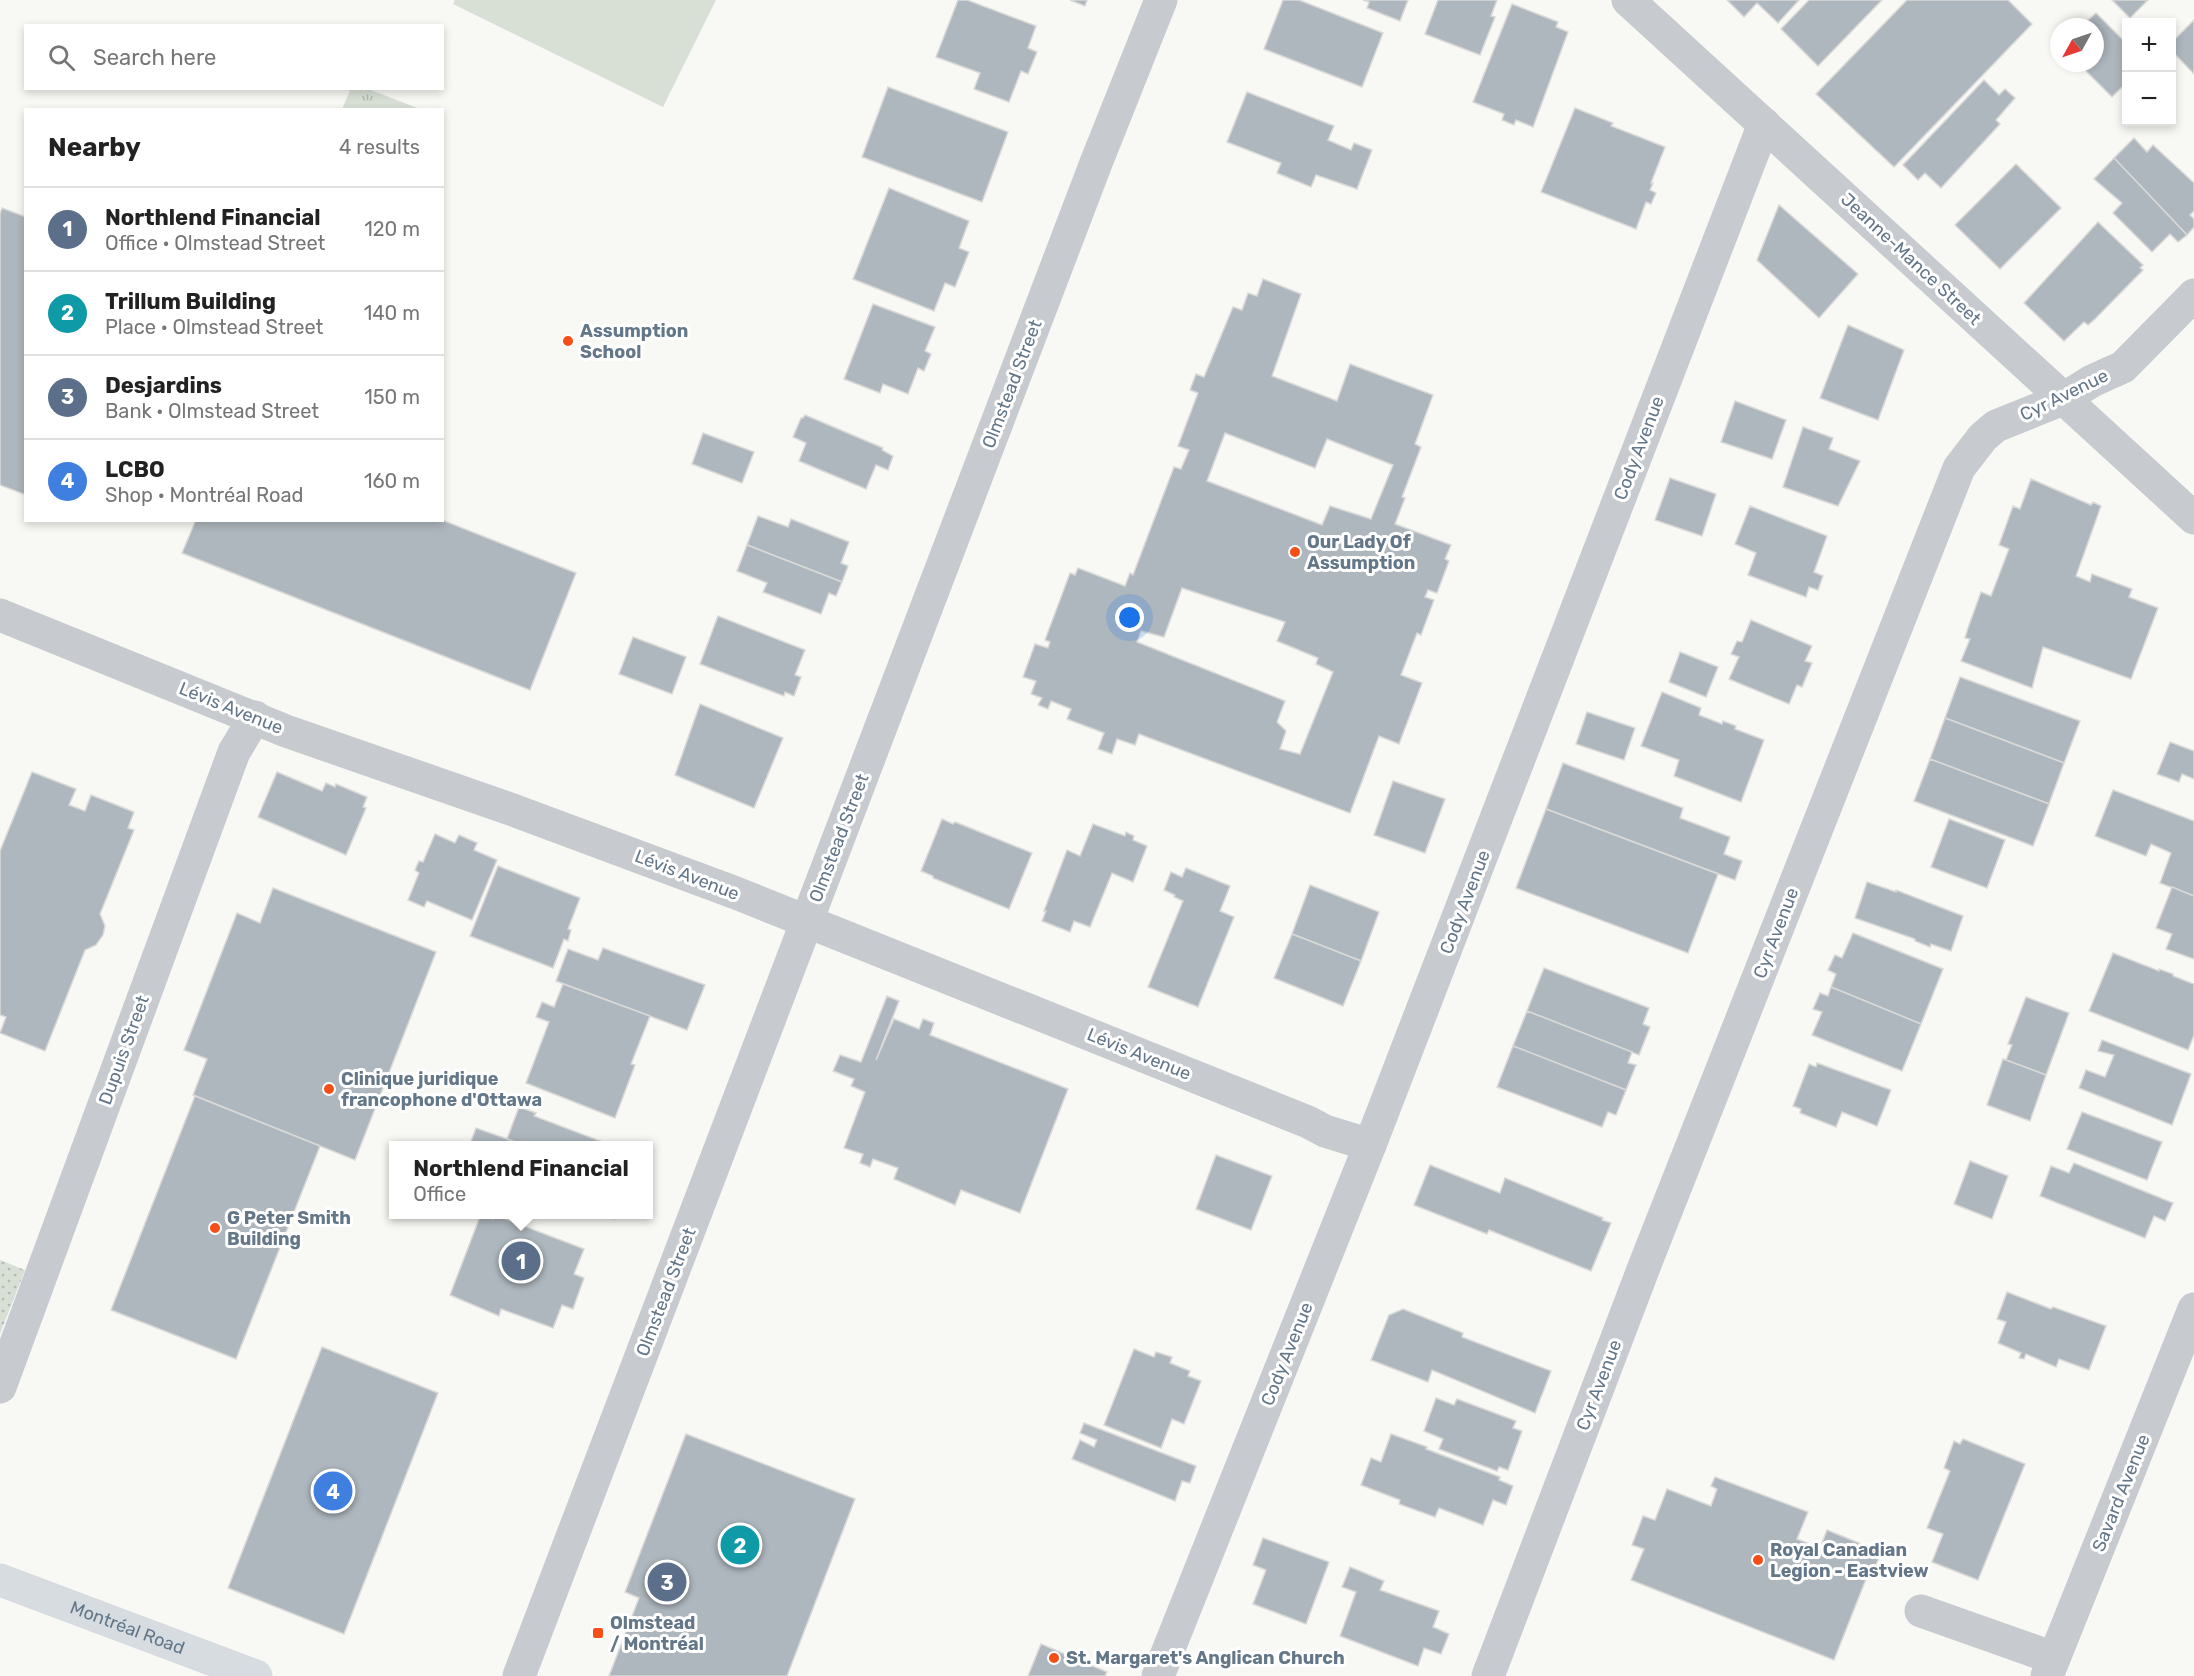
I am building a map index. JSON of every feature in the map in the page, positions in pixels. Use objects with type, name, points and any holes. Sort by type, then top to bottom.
[{"type":"main road","name":"Montréal Road","points":[[0,1580],[256,1676]]},
{"type":"street","name":"Olmstead Street","points":[[519,1676],[1096,163],[1161,0]]},
{"type":"street","name":"Jeanne-Mance Street","points":[[1628,0],[2194,518]]},
{"type":"street","name":"Cody Avenue","points":[[1158,1676],[1370,1146],[1764,124]]},
{"type":"street","name":"Cyr Avenue","points":[[1492,1675],[1644,1267],[1959,468],[1983,437],[1996,426],[2063,399],[2092,381],[2123,367],[2194,295]]},
{"type":"street","name":"Lévis Avenue","points":[[0,615],[286,731],[536,818],[736,893],[1308,1122],[1325,1131],[1370,1146]]},
{"type":"street","name":"Dupuis Street","points":[[0,1387],[234,752],[255,717]]},
{"type":"street","name":"Savard Avenue","points":[[2050,1667],[2194,1309]]},
{"type":"street","points":[[1921,1611],[2050,1667]]},
{"type":"green space","points":[[455,0],[716,0],[663,107],[453,4]]},
{"type":"green space","points":[[350,90],[371,90],[417,108],[342,108]]},
{"type":"green space","points":[[0,1260],[25,1270],[0,1334]]},
{"type":"building","points":[[958,0],[967,0],[1036,26],[1028,48],[1037,52],[1028,74],[1021,71],[1009,102],[974,89],[980,73],[936,57]]},
{"type":"building","points":[[1070,0],[1087,0],[1085,6]]},
{"type":"building","points":[[1283,0],[1299,0],[1383,33],[1362,87],[1264,49]]},
{"type":"building","points":[[1363,0],[1408,0],[1400,21],[1367,8],[1369,2]]},
{"type":"building","points":[[1438,0],[1497,0],[1491,16],[1495,17],[1480,55],[1425,34]]},
{"type":"building","points":[[1727,0],[1799,0],[1778,23],[1757,3],[1744,17]]},
{"type":"building","points":[[1809,0],[1882,0],[1818,66],[1781,29]]},
{"type":"building","points":[[1907,0],[2008,0],[2032,24],[1894,167],[1816,94]]},
{"type":"building","points":[[2112,0],[2148,0],[2130,18]]},
{"type":"building","points":[[1512,4],[1558,22],[1556,27],[1568,32],[1533,127],[1516,120],[1514,125],[1502,120],[1504,114],[1473,102]]},
{"type":"building","points":[[2096,13],[2101,18],[2091,18]]},
{"type":"building","points":[[2194,20],[2194,74],[2176,55],[2176,38]]},
{"type":"building","points":[[2104,21],[2122,39],[2122,87],[2112,97],[2087,72],[2104,72]]},
{"type":"building","points":[[1984,80],[1999,95],[2005,89],[2015,98],[1996,120],[2000,124],[1941,188],[1925,173],[1918,180],[1903,165]]},
{"type":"building","points":[[888,87],[1008,132],[982,202],[862,157]]},
{"type":"building","points":[[1247,92],[1334,126],[1328,140],[1351,150],[1354,143],[1372,150],[1357,189],[1316,175],[1311,187],[1277,173],[1281,163],[1227,142]]},
{"type":"building","points":[[1575,108],[1613,123],[1611,126],[1665,147],[1651,183],[1653,183],[1650,190],[1656,193],[1651,204],[1646,202],[1636,229],[1541,192]]},
{"type":"building","points":[[2134,138],[2147,152],[2153,145],[2194,183],[2194,211],[2190,215],[2194,219],[2194,227],[2187,235],[2114,158]]},
{"type":"building","points":[[2114,158],[2187,235],[2178,242],[2170,234],[2152,252],[2113,213],[2122,203],[2094,179]]},
{"type":"building","points":[[2016,164],[2061,208],[2000,269],[1955,225]]},
{"type":"building","points":[[889,188],[969,221],[959,248],[969,252],[955,287],[945,283],[934,311],[853,279]]},
{"type":"building","points":[[1779,205],[1858,274],[1819,318],[1757,260]]},
{"type":"building","points":[[2,208],[24,216],[24,494],[0,485],[0,214]]},
{"type":"building","points":[[2098,222],[2143,265],[2140,268],[2143,270],[2095,319],[2088,325],[2084,322],[2064,341],[2024,303]]},
{"type":"building","name":"Our Lady Of Assumption","points":[[1263,279],[1301,294],[1272,376],[1337,401],[1350,364],[1433,395],[1415,444],[1421,447],[1402,497],[1405,498],[1395,524],[1451,545],[1445,559],[1449,561],[1437,593],[1428,590],[1425,597],[1434,600],[1421,635],[1417,633],[1401,675],[1422,683],[1399,744],[1379,736],[1350,813],[1139,734],[1135,745],[1117,739],[1112,754],[1098,749],[1104,733],[1067,719],[1071,709],[1051,701],[1048,709],[1038,705],[1042,698],[1031,694],[1036,681],[1023,677],[1035,644],[1048,648],[1050,642],[1045,640],[1070,573],[1075,575],[1078,568],[1125,586],[1130,573],[1133,575],[1174,467],[1181,469],[1189,450],[1178,446],[1198,393],[1190,390],[1196,374],[1204,377],[1233,307],[1242,310],[1248,293],[1257,296]],"holes":[[[1225,433],[1315,468],[1327,439],[1393,465],[1371,519],[1330,506],[1322,525],[1207,481]],[[1182,588],[1285,622],[1277,641],[1318,658],[1316,664],[1333,672],[1300,754],[1280,749],[1286,731],[1277,722],[1285,701],[1137,642],[1141,631],[1164,637]]]},
{"type":"building","points":[[873,304],[935,327],[925,351],[931,354],[924,371],[918,368],[908,394],[883,384],[880,393],[844,379]]},
{"type":"building","points":[[1848,325],[1904,350],[1878,420],[1820,398]]},
{"type":"building","points":[[1735,401],[1786,420],[1772,459],[1721,442]]},
{"type":"building","points":[[805,415],[883,448],[882,450],[893,456],[888,470],[876,465],[866,489],[799,461],[806,443],[793,437],[801,418]]},
{"type":"building","points":[[1803,427],[1833,438],[1829,449],[1860,461],[1838,506],[1783,487]]},
{"type":"building","points":[[703,433],[754,452],[742,483],[692,464]]},
{"type":"building","points":[[1670,478],[1716,494],[1702,536],[1655,520]]},
{"type":"building","points":[[2031,479],[2091,505],[2093,502],[2101,506],[2076,576],[2090,582],[2092,574],[2132,589],[2129,597],[2158,608],[2131,679],[2043,647],[2032,688],[1961,661],[1970,639],[1965,638],[1981,592],[1991,596],[2009,549],[1999,545],[2013,506],[2020,509]]},
{"type":"building","points":[[1750,506],[1827,536],[1814,572],[1823,576],[1818,590],[1809,587],[1806,597],[1748,575],[1756,553],[1735,544]]},
{"type":"building","points":[[758,516],[788,527],[791,519],[849,542],[841,563],[848,566],[842,582],[747,545]]},
{"type":"building","points":[[444,521],[576,573],[530,690],[182,553],[195,522]]},
{"type":"building","points":[[747,545],[842,582],[836,596],[829,593],[821,614],[763,592],[767,583],[737,571]]},
{"type":"building","points":[[718,616],[805,650],[795,675],[801,677],[794,696],[785,692],[784,696],[700,664]]},
{"type":"building","points":[[1751,620],[1812,646],[1805,661],[1812,663],[1802,687],[1797,685],[1789,704],[1729,679],[1739,657],[1731,654],[1737,641],[1742,642]]},
{"type":"building","points":[[633,637],[686,657],[672,694],[619,674]]},
{"type":"building","points":[[1680,652],[1718,667],[1706,697],[1669,682]]},
{"type":"building","points":[[1960,677],[2080,721],[2064,763],[1945,718]]},
{"type":"building","points":[[1662,692],[1701,708],[1699,715],[1722,724],[1723,721],[1736,726],[1735,729],[1764,740],[1741,802],[1674,776],[1679,760],[1641,746]]},
{"type":"building","points":[[700,704],[783,738],[754,808],[675,775]]},
{"type":"building","points":[[1587,712],[1635,728],[1624,760],[1576,744]]},
{"type":"building","points":[[1945,718],[2064,763],[2049,804],[1930,759]]},
{"type":"building","points":[[2170,742],[2194,751],[2194,779],[2182,774],[2179,782],[2157,774]]},
{"type":"building","points":[[1930,759],[2049,804],[2033,846],[1914,801]]},
{"type":"building","points":[[1563,763],[1683,808],[1680,818],[1730,837],[1724,854],[1742,861],[1735,880],[1546,809]]},
{"type":"building","points":[[32,772],[76,789],[69,805],[85,811],[91,795],[134,812],[128,828],[134,830],[100,914],[105,926],[103,935],[96,945],[85,950],[45,1051],[0,1033],[6,1017],[0,1015],[0,851]]},
{"type":"building","points":[[277,772],[322,791],[326,783],[335,787],[336,784],[367,797],[363,807],[366,808],[346,855],[258,817]]},
{"type":"building","points":[[1393,781],[1445,799],[1425,853],[1374,835]]},
{"type":"building","points":[[2113,790],[2194,821],[2194,896],[2160,883],[2171,853],[2151,844],[2146,856],[2095,836]]},
{"type":"building","points":[[1546,809],[1718,874],[1688,953],[1516,888]]},
{"type":"building","points":[[942,819],[1032,853],[1009,909],[921,871]]},
{"type":"building","points":[[1949,819],[2005,840],[1987,888],[1931,867]]},
{"type":"building","points":[[1093,824],[1125,836],[1126,832],[1134,836],[1133,840],[1147,846],[1133,882],[1112,873],[1090,927],[1074,921],[1070,932],[1042,921],[1046,911],[1044,911],[1067,850],[1080,856]]},
{"type":"building","points":[[435,834],[455,843],[459,835],[477,843],[474,850],[497,860],[472,920],[427,901],[424,907],[408,900],[419,873],[415,870],[419,861],[423,862]]},
{"type":"building","points":[[498,866],[580,898],[568,929],[571,930],[568,941],[564,939],[553,968],[470,936]]},
{"type":"building","points":[[1186,868],[1230,886],[1220,911],[1234,917],[1198,1007],[1148,987],[1183,901],[1164,890],[1171,872],[1182,877]]},
{"type":"building","points":[[1867,882],[1896,892],[1896,890],[1963,916],[1951,951],[1931,944],[1930,947],[1915,939],[1855,918]]},
{"type":"building","points":[[1310,885],[1379,912],[1361,961],[1292,934]]},
{"type":"building","points":[[2172,887],[2194,896],[2194,959],[2166,949],[2172,934],[2156,928]]},
{"type":"building","points":[[273,888],[436,952],[355,1160],[193,1095],[207,1059],[184,1050],[237,913],[260,923]]},
{"type":"building","points":[[1853,933],[1943,969],[1921,1024],[1831,987],[1836,974],[1828,970],[1835,955],[1842,958]]},
{"type":"building","points":[[1292,934],[1361,961],[1343,1006],[1274,978]]},
{"type":"building","points":[[603,948],[705,985],[687,1030],[556,981],[568,949],[598,960]]},
{"type":"building","points":[[2113,953],[2173,974],[2173,976],[2194,984],[2194,1035],[2188,1050],[2089,1011]]},
{"type":"building","points":[[1544,968],[1649,1008],[1643,1024],[1650,1027],[1639,1055],[1527,1011]]},
{"type":"building","points":[[563,984],[650,1016],[631,1064],[635,1065],[615,1118],[526,1083],[549,1022],[536,1017],[542,1002],[554,1007]]},
{"type":"building","points":[[1831,987],[1921,1024],[1902,1071],[1812,1035],[1822,1012],[1813,1009],[1820,993],[1828,996]]},
{"type":"building","points":[[887,996],[899,1001],[876,1060],[894,1019],[919,1029],[923,1019],[934,1023],[930,1035],[1068,1089],[1020,1213],[961,1190],[955,1205],[894,1179],[898,1168],[873,1159],[870,1167],[860,1163],[863,1154],[844,1148],[865,1092],[851,1086],[854,1079],[833,1071],[840,1055],[861,1062]]},
{"type":"building","points":[[2026,997],[2069,1013],[2046,1075],[2006,1060],[2012,1045],[2008,1044]]},
{"type":"building","points":[[1527,1011],[1632,1052],[1628,1063],[1636,1065],[1626,1090],[1513,1046]]},
{"type":"building","points":[[2102,1040],[2191,1074],[2172,1125],[2079,1088],[2086,1070],[2105,1077],[2114,1055],[2098,1051]]},
{"type":"building","points":[[1513,1046],[1626,1090],[1616,1115],[1608,1112],[1602,1127],[1497,1087]]},
{"type":"building","points":[[2003,1059],[2046,1075],[2030,1121],[1987,1105]]},
{"type":"building","points":[[1817,1063],[1891,1090],[1877,1126],[1842,1112],[1836,1127],[1800,1113],[1801,1109],[1793,1106],[1809,1064],[1816,1067]]},
{"type":"building","name":"G Peter Smith Building","points":[[195,1096],[320,1146],[236,1359],[111,1310]]},
{"type":"building","points":[[519,1107],[536,1113],[534,1116],[600,1141],[512,1141],[507,1139]]},
{"type":"building","points":[[2082,1112],[2162,1142],[2147,1180],[2067,1149]]},
{"type":"building","points":[[476,1128],[512,1141],[471,1141]]},
{"type":"building","points":[[1216,1155],[1272,1176],[1251,1230],[1196,1209]]},
{"type":"building","points":[[1970,1161],[2008,1176],[1992,1219],[1954,1204]]},
{"type":"building","points":[[2074,1163],[2173,1203],[2165,1221],[2154,1216],[2145,1238],[2040,1196],[2051,1166],[2069,1173]]},
{"type":"building","points":[[1430,1165],[1500,1193],[1505,1178],[1611,1223],[1591,1271],[1489,1230],[1487,1234],[1414,1205]]},
{"type":"building","points":[[479,1219],[505,1219],[584,1249],[574,1274],[584,1278],[573,1309],[562,1305],[553,1328],[501,1309],[499,1316],[450,1295]]},
{"type":"building","points":[[2007,1292],[2106,1326],[2089,1370],[2059,1359],[2056,1367],[2026,1354],[2024,1359],[2019,1358],[2021,1353],[1998,1343],[2006,1322],[1997,1319]]},
{"type":"building","points":[[1403,1309],[1463,1333],[1462,1337],[1551,1371],[1535,1413],[1432,1370],[1428,1382],[1371,1360],[1389,1315]]},
{"type":"building","points":[[322,1347],[438,1393],[344,1634],[228,1588]]},
{"type":"building","points":[[1134,1349],[1154,1357],[1156,1352],[1172,1357],[1170,1363],[1190,1371],[1188,1376],[1201,1381],[1184,1424],[1172,1419],[1161,1448],[1104,1425]]},
{"type":"building","points":[[1436,1398],[1454,1405],[1457,1399],[1516,1421],[1513,1428],[1522,1431],[1508,1470],[1499,1467],[1497,1471],[1439,1449],[1443,1439],[1424,1431]]},
{"type":"building","points":[[1084,1423],[1196,1466],[1190,1483],[1182,1481],[1175,1501],[1072,1459],[1080,1440],[1094,1447],[1097,1440],[1080,1433]]},
{"type":"building","points":[[686,1434],[855,1499],[787,1676],[609,1676],[639,1598],[625,1592]]},
{"type":"building","points":[[1391,1434],[1500,1477],[1499,1480],[1513,1486],[1506,1505],[1493,1500],[1483,1525],[1439,1508],[1435,1517],[1399,1504],[1400,1500],[1361,1485],[1371,1458],[1381,1462]]},
{"type":"building","points":[[1963,1439],[2025,1464],[1978,1580],[1932,1562],[1943,1534],[1927,1528],[1950,1471],[1944,1468],[1954,1441],[1960,1444]]},
{"type":"building","name":"Royal Canadian Legion - Eastview","points":[[1715,1477],[1808,1512],[1797,1539],[1820,1548],[1827,1530],[1881,1552],[1874,1570],[1870,1569],[1834,1660],[1631,1580],[1644,1549],[1632,1545],[1643,1516],[1655,1520],[1667,1489],[1711,1506],[1717,1489],[1711,1486]]},
{"type":"building","points":[[1263,1538],[1329,1562],[1306,1624],[1253,1604],[1266,1570],[1253,1565]]},
{"type":"building","points":[[1350,1567],[1384,1581],[1380,1590],[1439,1611],[1433,1627],[1449,1634],[1441,1654],[1424,1648],[1418,1666],[1340,1636],[1356,1592],[1342,1587]]},
{"type":"building","name":"St. Margaret's Anglican Church","points":[[1041,1644],[1107,1672],[1105,1676],[1028,1676]]},
{"type":"place","name":"Assumption School","points":[[568,341]]},
{"type":"place","name":"Our Lady Of Assumption","points":[[1295,552]]},
{"type":"place","name":"Clinique juridique francophone d'Ottawa","points":[[329,1089]]},
{"type":"place","name":"G Peter Smith Building","points":[[215,1228]]},
{"type":"place","name":"Northlend Financial","points":[[521,1261]]},
{"type":"place","name":"LCBO","points":[[333,1491]]},
{"type":"place","name":"Trillum Building","points":[[740,1545]]},
{"type":"place","name":"Royal Canadian Legion - Eastview","points":[[1758,1560]]},
{"type":"place","name":"Desjardins","points":[[667,1582]]},
{"type":"place","name":"Olmstead / Montréal","points":[[598,1633]]},
{"type":"place","name":"St. Margaret's Anglican Church","points":[[1054,1658]]}]
